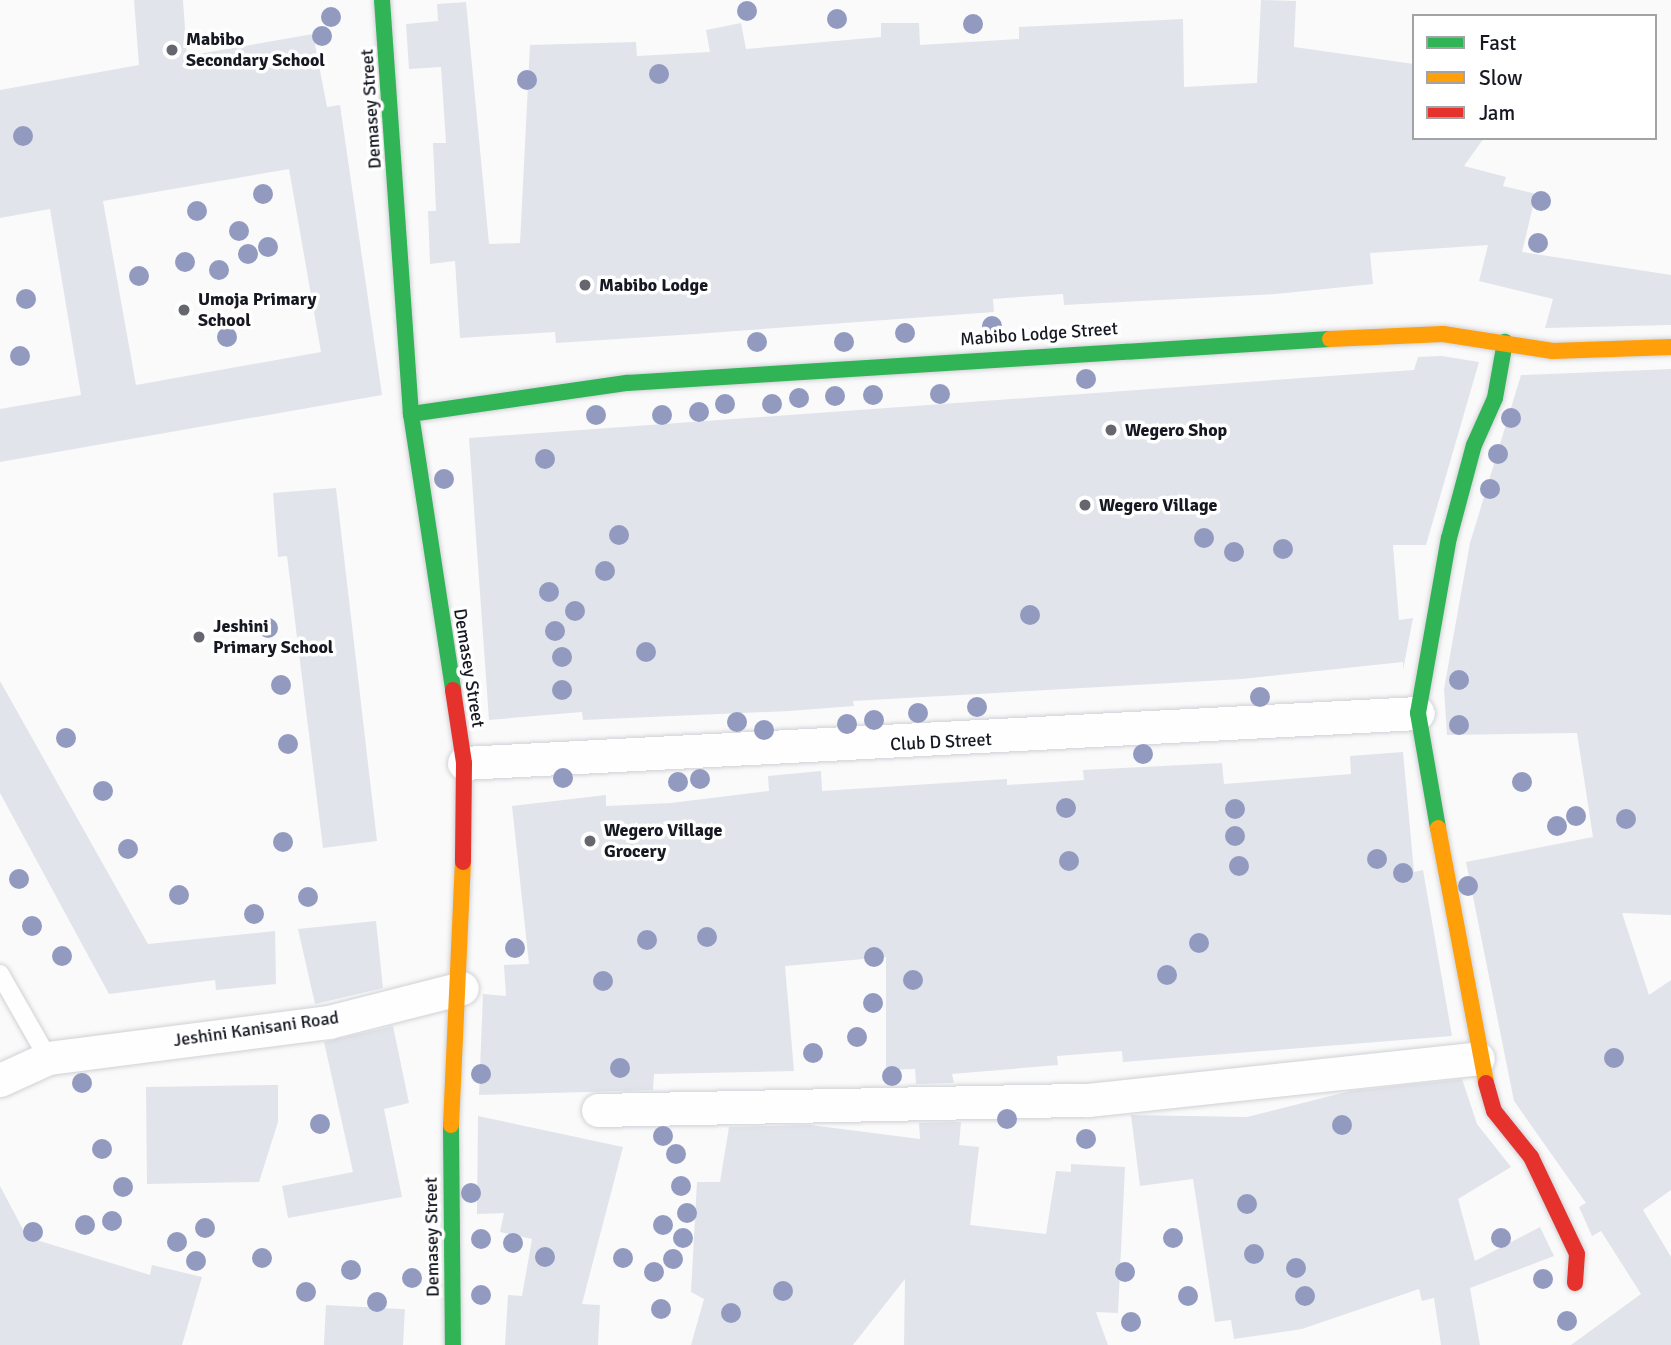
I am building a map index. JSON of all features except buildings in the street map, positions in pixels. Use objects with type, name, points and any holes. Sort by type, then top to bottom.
[{"type":"street","name":"Demasey Street","points":[[383,0],[411,414],[464,763],[462,988],[449,1156],[453,1345]]},
{"type":"street","name":"Mabibo Lodge Street","points":[[411,414],[627,383],[1071,351],[1443,334],[1553,351],[1671,347]]},
{"type":"street","points":[[1505,342],[1495,398],[1474,445],[1449,538],[1418,713],[1478,1058],[1494,1111],[1531,1157],[1577,1254],[1575,1283]]},
{"type":"street","name":"Club D Street","points":[[464,763],[1418,713]]},
{"type":"street","name":"Jeshini Kanisani Road","points":[[0,1080],[48,1059],[329,1022],[462,988]]},
{"type":"street","points":[[598,1110],[1088,1100],[1478,1058]]},
{"type":"lane","points":[[0,974],[48,1059]]},
{"type":"traffic: fast","points":[[382,0],[411,414],[453,690]]},
{"type":"traffic: fast","points":[[411,414],[627,383],[1330,339]]},
{"type":"traffic: fast","points":[[1438,828],[1418,713],[1449,538],[1474,445],[1495,398],[1505,342]]},
{"type":"traffic: fast","points":[[451,1125],[453,1345]]},
{"type":"traffic: slow","points":[[1330,339],[1443,334],[1553,351],[1671,347]]},
{"type":"traffic: slow","points":[[1438,828],[1486,1083]]},
{"type":"traffic: slow","points":[[451,1125],[463,862]]},
{"type":"traffic: jam","points":[[453,690],[464,763],[463,862]]},
{"type":"traffic: jam","points":[[1486,1083],[1494,1111],[1531,1157],[1577,1254],[1575,1283]]},
{"type":"place","name":"Mabibo Secondary School","points":[[172,50]]},
{"type":"place","name":"Mabibo Lodge","points":[[585,285]]},
{"type":"place","name":"Umoja Primary School","points":[[184,310]]},
{"type":"place","name":"Wegero Shop","points":[[1111,430]]},
{"type":"place","name":"Wegero Village","points":[[1085,505]]},
{"type":"place","name":"Jeshini Primary School","points":[[199,637]]},
{"type":"place","name":"Wegero Village Grocery","points":[[590,841]]}]
